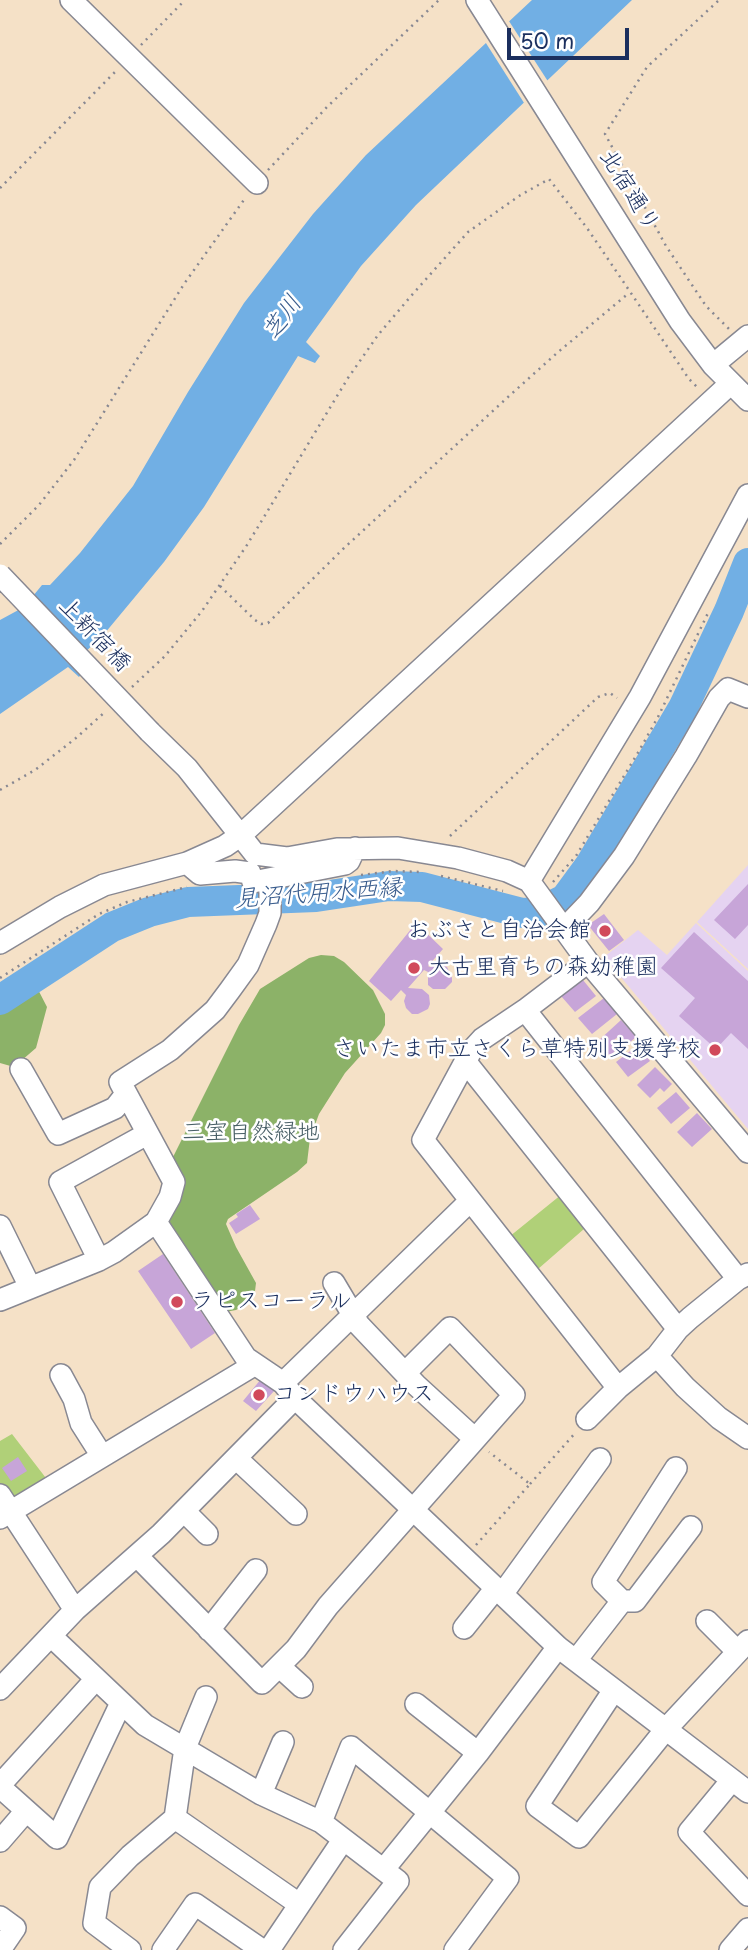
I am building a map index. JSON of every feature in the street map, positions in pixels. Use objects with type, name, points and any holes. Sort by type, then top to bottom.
[{"type":"street","points":[[71,0],[257,183]]},
{"type":"street","name":"北宿通り","points":[[477,0],[680,321],[713,365],[748,400]]},
{"type":"street","points":[[713,365],[745,339]]},
{"type":"street","points":[[0,943],[104,884],[187,863],[225,846],[241,835],[730,384]]},
{"type":"street","points":[[748,495],[534,888],[589,962],[748,1152]]},
{"type":"street","name":"上新宿橋","points":[[0,575],[187,768],[255,854],[287,858],[355,848],[398,848],[440,865],[507,871],[534,888]]},
{"type":"street","points":[[561,925],[589,903],[624,856],[725,690],[748,697]]},
{"type":"street","points":[[187,863],[200,874],[235,871],[250,873],[253,882],[345,864],[355,848]]},
{"type":"street","points":[[0,1300],[99,1260],[156,1222],[170,1197],[174,1182],[120,1082],[170,1050],[215,1010],[248,965],[270,913],[270,879]]},
{"type":"street","points":[[589,962],[482,1039],[465,1062],[423,1140],[618,1388]]},
{"type":"street","points":[[525,1010],[743,1277],[678,1329],[657,1356],[618,1388],[587,1419]]},
{"type":"street","points":[[465,1062],[678,1329]]},
{"type":"street","points":[[21,1069],[58,1134],[114,1108],[127,1094]]},
{"type":"street","points":[[99,1260],[60,1182],[147,1133]]},
{"type":"street","points":[[4,1675],[51,1636],[75,1610],[137,1556],[237,1460],[289,1390],[352,1316],[470,1201]]},
{"type":"street","points":[[156,1222],[246,1358],[289,1390],[558,1647],[740,1786],[689,1832],[748,1895]]},
{"type":"street","points":[[0,1226],[30,1287]]},
{"type":"street","points":[[334,1283],[352,1316],[405,1373],[475,1439]]},
{"type":"street","points":[[137,1556],[262,1684],[280,1667],[328,1606],[514,1395],[450,1328],[405,1373]]},
{"type":"street","points":[[657,1356],[670,1372],[719,1418],[748,1438]]},
{"type":"street","points":[[75,1610],[4,1508],[102,1456],[254,1365]]},
{"type":"street","points":[[61,1376],[74,1399],[81,1423],[102,1456]]},
{"type":"street","points":[[464,1628],[499,1590],[600,1459]]},
{"type":"street","points":[[237,1460],[296,1514]]},
{"type":"street","points":[[676,1468],[603,1582],[622,1601],[635,1601],[691,1527]]},
{"type":"street","points":[[184,1511],[208,1534]]},
{"type":"street","points":[[209,1630],[256,1570]]},
{"type":"street","points":[[577,1659],[622,1601]]},
{"type":"street","points":[[614,1690],[537,1806],[579,1837],[666,1729],[743,1646],[707,1620]]},
{"type":"street","points":[[51,1636],[145,1725],[261,1794],[321,1822],[398,1881],[344,1950]]},
{"type":"street","points":[[384,1868],[478,1753],[558,1647]]},
{"type":"street","points":[[280,1667],[302,1687]]},
{"type":"street","points":[[96,1679],[0,1786],[57,1838],[121,1703]]},
{"type":"street","points":[[130,1950],[94,1923],[100,1887],[130,1856],[175,1818],[185,1748],[206,1697]]},
{"type":"street","points":[[416,1704],[478,1753]]},
{"type":"street","points":[[261,1794],[283,1742]]},
{"type":"street","points":[[321,1822],[351,1747],[508,1878],[455,1950]]},
{"type":"street","points":[[0,1841],[26,1811]]},
{"type":"street","points":[[175,1818],[299,1904]]},
{"type":"street","points":[[269,1950],[343,1840]]},
{"type":"street","points":[[163,1950],[195,1904],[262,1950]]},
{"type":"street","points":[[0,1917],[15,1928],[1,1950]]},
{"type":"street","points":[[730,1950],[748,1929]]},
{"type":"path","points":[[0,188],[185,0]]},
{"type":"path","points":[[0,544],[39,505],[74,460],[184,284],[257,183],[327,107],[439,0]]},
{"type":"path","points":[[718,1],[647,67],[605,134],[685,276],[706,306],[745,339]]},
{"type":"path","points":[[126,692],[178,642],[220,586],[348,378],[378,335],[468,232],[549,179],[580,219],[689,379],[702,393]]},
{"type":"path","points":[[220,586],[255,620],[261,624],[268,623],[343,549],[527,380],[630,292]]},
{"type":"path","points":[[534,888],[552,882],[576,856],[658,717],[708,612]]},
{"type":"path","points":[[505,892],[440,865],[450,837],[598,697],[610,693],[633,709]]},
{"type":"path","points":[[0,790],[35,771],[106,711]]},
{"type":"path","points":[[351,877],[393,871],[429,873]]},
{"type":"path","points":[[0,978],[99,914],[154,894],[195,886]]},
{"type":"path","points":[[465,1558],[587,1419]]},
{"type":"path","points":[[475,1439],[530,1484]]},
{"type":"shaded area","points":[[748,865],[748,969],[697,922]]},
{"type":"shaded area","name":"さいたま市立さくら草特別支援学校","points":[[696,923],[748,971],[748,1129],[604,957],[638,930],[667,955]]},
{"type":"green space","name":"三室自然緑地","points":[[334,956],[344,962],[373,990],[385,1014],[385,1025],[345,1073],[319,1114],[310,1138],[307,1163],[228,1219],[226,1224],[236,1247],[256,1283],[255,1291],[245,1304],[236,1310],[225,1312],[170,1230],[167,1218],[172,1159],[239,1025],[260,989],[309,958]]},
{"type":"green space","points":[[30,974],[47,1007],[36,1048],[14,1067],[0,1063],[0,988]]},
{"type":"green space","points":[[567,1190],[592,1222],[530,1276],[504,1241]]},
{"type":"green space","points":[[12,1434],[49,1482],[15,1502],[0,1485],[0,1441]]},
{"type":"water","name":"芝川","points":[[532,0],[632,0],[416,205],[361,266],[306,342],[320,356],[315,363],[298,356],[204,507],[164,562],[105,633],[74,663],[83,672],[79,677],[68,667],[0,714],[0,620],[24,607],[42,585],[50,585],[80,553],[133,486],[244,303],[313,214],[366,155]]},
{"type":"pier","points":[[507,18],[549,83],[526,106],[484,40]]},
{"type":"building","points":[[748,884],[748,925],[735,939],[714,920]]},
{"type":"building","points":[[604,914],[624,940],[609,951],[588,925]]},
{"type":"building","name":"大古里育ちの森幼稚園","points":[[416,923],[443,949],[428,966],[439,964],[447,967],[452,982],[445,989],[433,989],[428,985],[428,972],[424,970],[408,988],[422,989],[429,995],[430,1004],[428,1009],[412,1014],[406,1008],[406,995],[401,990],[391,1001],[369,981]]},
{"type":"building","points":[[694,932],[748,981],[748,1049],[731,1033],[716,1049],[679,1016],[695,998],[661,968]]},
{"type":"building","points":[[583,980],[596,996],[575,1012],[561,996]]},
{"type":"building","points":[[604,998],[617,1014],[592,1034],[578,1018]]},
{"type":"building","points":[[621,1020],[636,1037],[628,1044],[620,1035],[614,1040],[620,1046],[610,1056],[597,1042]]},
{"type":"building","points":[[638,1045],[650,1061],[628,1077],[616,1062]]},
{"type":"building","points":[[655,1067],[672,1084],[664,1092],[660,1088],[650,1098],[637,1085]]},
{"type":"building","points":[[676,1092],[690,1108],[671,1124],[657,1108]]},
{"type":"building","points":[[697,1113],[712,1129],[692,1147],[677,1132]]},
{"type":"building","points":[[250,1205],[260,1219],[236,1234],[229,1223],[238,1217],[236,1214]]},
{"type":"building","name":"ラピスコーラル","points":[[163,1254],[215,1333],[191,1349],[138,1271]]},
{"type":"building","name":"コンドウハウス","points":[[261,1379],[275,1390],[256,1411],[243,1401]]},
{"type":"building","points":[[18,1457],[27,1471],[11,1481],[2,1468]]},
{"type":"waterway","name":"見沼代用水西縁","points":[[0,1000],[112,927],[149,912],[188,902],[316,897],[389,886],[422,887],[522,913],[539,912],[565,899],[590,865],[683,708],[729,611],[748,563]]},
{"type":"place","name":"おぶさと自治会館","points":[[605,931]]},
{"type":"place","name":"大古里育ちの森幼稚園","points":[[414,968]]},
{"type":"place","name":"さいたま市立さくら草特別支援学校","points":[[715,1050]]},
{"type":"place","name":"ラピスコーラル","points":[[177,1302]]},
{"type":"place","name":"コンドウハウス","points":[[259,1395]]}]
